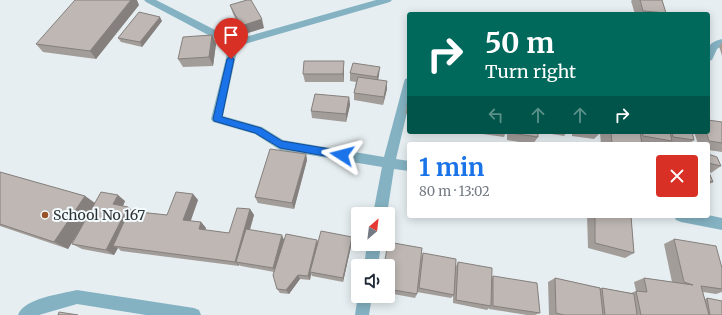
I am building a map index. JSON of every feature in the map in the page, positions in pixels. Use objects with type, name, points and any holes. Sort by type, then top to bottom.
[{"type":"street","points":[[149,0],[234,44],[387,0]]},
{"type":"street","points":[[710,52],[713,47],[722,42]]},
{"type":"street","points":[[234,44],[217,119],[258,130],[280,145],[407,166]]},
{"type":"street","points":[[381,207],[389,162],[407,90]]},
{"type":"street","points":[[691,218],[722,224]]},
{"type":"street","points":[[25,315],[38,307],[77,296],[194,315]]},
{"type":"street","points":[[362,315],[364,303]]},
{"type":"building","points":[[75,0],[131,0],[90,51],[36,44]]},
{"type":"building","points":[[251,0],[262,19],[241,26],[230,5]]},
{"type":"building","points":[[640,0],[662,0],[666,12],[654,12],[643,11]]},
{"type":"building","points":[[139,12],[160,17],[140,42],[118,38]]},
{"type":"building","points":[[212,35],[209,57],[178,59],[183,37]]},
{"type":"building","points":[[304,61],[344,61],[343,74],[303,74]]},
{"type":"building","points":[[353,63],[380,67],[377,77],[350,73]]},
{"type":"building","points":[[358,77],[387,81],[384,97],[354,93]]},
{"type":"building","points":[[315,94],[349,97],[346,114],[311,111]]},
{"type":"building","points":[[710,120],[722,122],[722,143],[709,141],[707,134],[710,134]]},
{"type":"building","points":[[518,134],[538,134],[538,137]]},
{"type":"building","points":[[611,134],[640,134],[642,142],[612,142]]},
{"type":"building","points":[[642,134],[670,134],[672,141],[643,136]]},
{"type":"building","points":[[672,134],[692,134],[694,140],[673,137]]},
{"type":"building","points":[[270,149],[306,154],[292,203],[255,197]]},
{"type":"building","points":[[710,155],[717,157],[721,166],[710,163]]},
{"type":"building","name":"School No 167","points":[[0,172],[85,196],[54,242],[0,224]]},
{"type":"building","points":[[101,192],[118,195],[113,204],[128,207],[106,250],[72,244]]},
{"type":"building","points":[[176,192],[193,194],[183,220],[201,222],[199,229],[229,233],[237,208],[250,209],[235,262],[113,246],[129,211],[167,215]]},
{"type":"building","points":[[595,218],[631,218],[634,253],[595,243]]},
{"type":"building","points":[[246,229],[282,235],[273,268],[236,262]]},
{"type":"building","points":[[321,231],[351,237],[343,278],[310,272]]},
{"type":"building","points":[[286,234],[317,240],[308,276],[298,275],[286,290],[277,289],[273,275]]},
{"type":"building","points":[[674,239],[716,246],[722,268],[722,289],[701,286],[709,315],[641,315],[636,291],[647,292],[644,278],[693,285],[684,282]]},
{"type":"building","points":[[395,243],[422,248],[417,294],[395,290],[395,259],[385,259],[386,251],[395,251]]},
{"type":"building","points":[[423,253],[456,259],[454,295],[419,288]]},
{"type":"building","points":[[458,262],[492,268],[491,306],[456,300]]},
{"type":"building","points":[[493,276],[537,283],[540,313],[493,306]]},
{"type":"building","points":[[555,278],[600,288],[603,315],[564,315],[556,313]]},
{"type":"building","points":[[602,288],[634,294],[637,315],[605,315]]},
{"type":"building","points":[[707,298],[722,301],[722,315],[710,315]]},
{"type":"building","points":[[59,312],[78,315],[58,315]]},
{"type":"place","name":"School No 167","points":[[45,215]]},
{"type":"route","points":[[231,59],[217,119],[258,130],[280,145],[342,155]]}]
